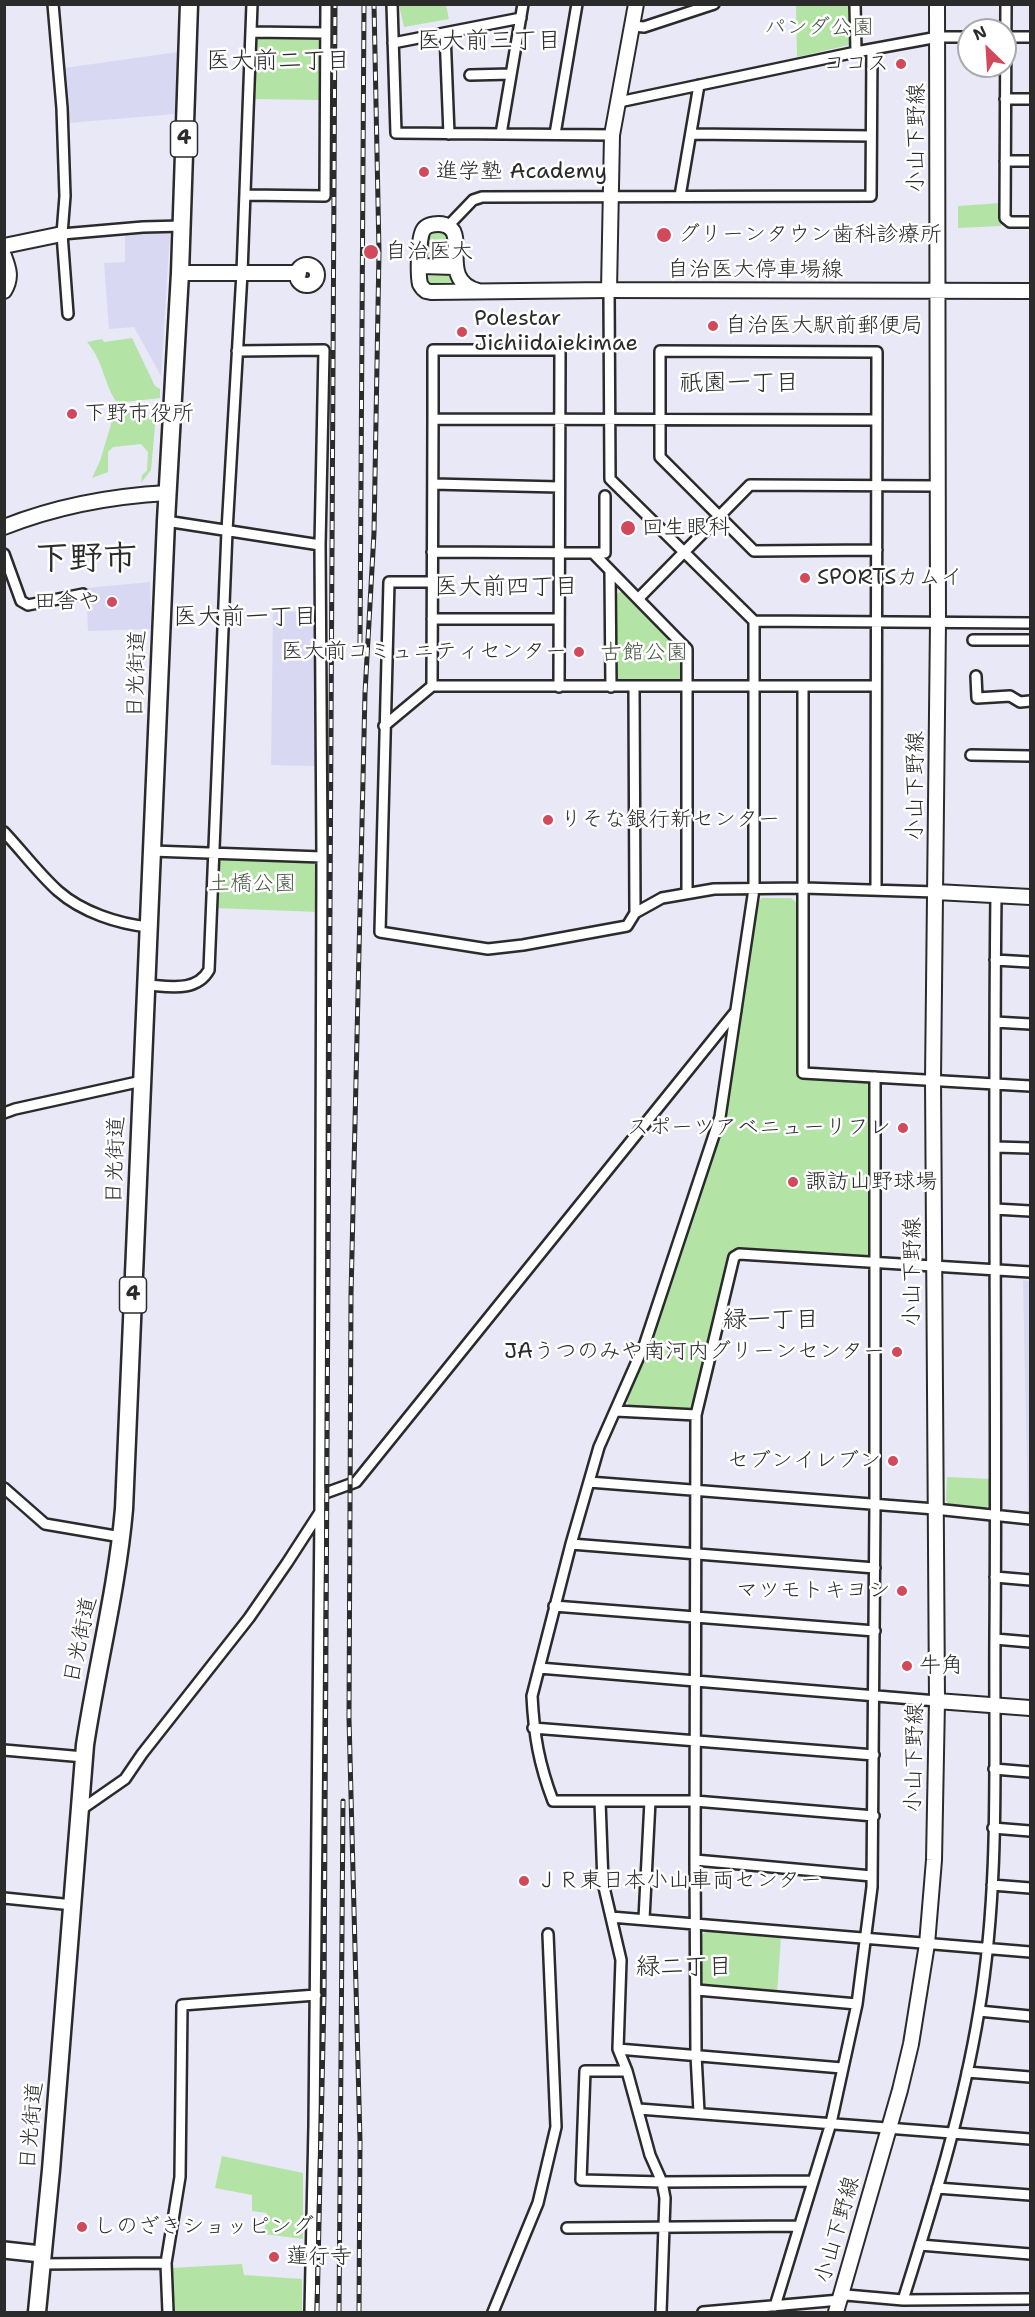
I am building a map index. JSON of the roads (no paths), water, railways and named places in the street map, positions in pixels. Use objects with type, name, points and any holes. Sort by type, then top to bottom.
[{"type":"highway","name":"日光街道","points":[[37,2313],[51,2170],[84,1757],[95,1680],[113,1595],[121,1537],[166,521],[180,273],[189,4]]},
{"type":"main road","points":[[609,290],[612,135],[636,4]]},
{"type":"main road","name":"小山下野線","points":[[838,2306],[890,2127],[911,2044],[927,1944],[934,1860],[937,1701],[933,1079],[938,622],[936,486],[938,4]]},
{"type":"main road","points":[[455,267],[420,266],[420,238],[424,229],[431,225],[448,226],[456,235],[455,267],[464,285],[478,291]]},
{"type":"main road","points":[[4,246],[62,234]]},
{"type":"main road","points":[[4,256],[10,273],[9,283],[4,291]]},
{"type":"main road","name":"自治医大停車場線","points":[[420,266],[420,283],[426,291],[1030,291]]},
{"type":"main road","points":[[180,273],[298,273]]},
{"type":"main road","points":[[4,527],[64,507],[121,497],[168,493]]},
{"type":"main road","points":[[936,892],[1030,897]]},
{"type":"main road","points":[[937,1701],[1030,1708]]},
{"type":"main road","points":[[4,2250],[41,2259]]},
{"type":"street","points":[[53,4],[62,108],[66,196],[62,234],[68,314]]},
{"type":"street","points":[[146,985],[188,987],[205,978],[209,970],[227,531],[242,273],[252,4]]},
{"type":"street","points":[[245,195],[325,196],[326,4]]},
{"type":"street","points":[[392,4],[396,134],[612,135]]},
{"type":"street","points":[[501,134],[523,4]]},
{"type":"street","points":[[555,134],[578,4]]},
{"type":"street","points":[[632,26],[644,27],[714,4]]},
{"type":"street","points":[[855,4],[856,52]]},
{"type":"street","points":[[393,43],[521,18]]},
{"type":"street","points":[[251,32],[326,33]]},
{"type":"street","points":[[445,33],[449,134]]},
{"type":"street","points":[[619,102],[856,52],[938,37],[957,38]]},
{"type":"street","points":[[448,226],[473,200],[482,197],[871,196],[872,50]]},
{"type":"street","points":[[470,75],[511,74]]},
{"type":"street","points":[[1005,78],[1005,218],[1010,222],[1030,222]]},
{"type":"street","points":[[680,196],[699,85]]},
{"type":"street","points":[[1005,99],[1030,99]]},
{"type":"street","points":[[691,134],[871,136]]},
{"type":"street","points":[[1005,161],[1030,161]]},
{"type":"street","points":[[62,234],[182,226]]},
{"type":"street","points":[[609,290],[610,479],[754,621],[1030,623]]},
{"type":"street","points":[[237,351],[324,350],[320,545],[322,857],[320,1512],[316,1995],[310,2313]]},
{"type":"street","points":[[432,686],[432,350],[560,350],[559,687]]},
{"type":"street","points":[[876,889],[876,621],[877,550],[877,352],[660,351],[660,457],[754,551],[877,550]]},
{"type":"street","points":[[433,419],[877,420]]},
{"type":"street","points":[[433,484],[559,487]]},
{"type":"street","points":[[638,599],[750,485],[936,486]]},
{"type":"street","points":[[432,552],[605,553],[604,496]]},
{"type":"street","points":[[166,521],[320,545]]},
{"type":"street","points":[[593,553],[687,649],[687,893]]},
{"type":"street","points":[[4,554],[21,601],[28,605],[83,594]]},
{"type":"street","points":[[610,571],[611,687]]},
{"type":"street","points":[[432,582],[389,582],[380,932],[488,949],[627,926],[634,914],[662,898],[714,889],[804,888],[936,892]]},
{"type":"street","points":[[432,620],[559,619]]},
{"type":"street","points":[[754,621],[754,889],[720,1117],[645,1343],[599,1447],[570,1544],[532,1696],[533,1728],[540,1768],[553,1802],[695,1801],[874,1816]]},
{"type":"street","points":[[972,640],[1030,640]]},
{"type":"street","points":[[976,676],[977,698],[1010,696],[1020,702],[1030,701]]},
{"type":"street","points":[[384,726],[432,686],[876,686]]},
{"type":"street","points":[[634,687],[634,914]]},
{"type":"street","points":[[803,687],[803,1073],[1030,1086]]},
{"type":"street","points":[[971,755],[1030,756]]},
{"type":"street","points":[[4,832],[58,891],[77,905],[132,925],[149,927]]},
{"type":"street","points":[[152,851],[322,857]]},
{"type":"street","points":[[903,2300],[953,2132],[967,2072],[979,2011],[992,1885],[996,895]]},
{"type":"street","points":[[995,960],[1030,962]]},
{"type":"street","points":[[320,1495],[356,1482],[736,1011]]},
{"type":"street","points":[[995,1022],[1030,1024]]},
{"type":"street","points":[[775,2306],[831,2123],[857,2004],[873,1876],[875,1077]]},
{"type":"street","points":[[4,1113],[142,1082]]},
{"type":"street","points":[[996,1147],[1030,1148]]},
{"type":"street","points":[[995,1209],[1030,1211]]},
{"type":"street","points":[[699,2112],[696,2055],[695,1860],[696,1415],[734,1257],[739,1254],[1030,1272]]},
{"type":"street","points":[[616,1411],[696,1415]]},
{"type":"street","points":[[589,1482],[935,1509],[1030,1519]]},
{"type":"street","points":[[4,1488],[45,1524],[121,1537]]},
{"type":"street","points":[[79,1811],[126,1779],[142,1754],[249,1618],[320,1512]]},
{"type":"street","points":[[570,1544],[875,1568]]},
{"type":"street","points":[[995,1577],[1030,1580]]},
{"type":"street","points":[[554,1606],[875,1631]]},
{"type":"street","points":[[994,1639],[1030,1642]]},
{"type":"street","points":[[539,1668],[937,1701]]},
{"type":"street","points":[[533,1728],[874,1755]]},
{"type":"street","points":[[4,1750],[84,1757]]},
{"type":"street","points":[[994,1769],[1030,1772]]},
{"type":"street","points":[[600,1801],[603,1883],[621,1960],[618,2049],[639,2109],[650,2155],[662,2182],[666,2198],[660,2313]]},
{"type":"street","points":[[644,1919],[650,1801]]},
{"type":"street","points":[[993,1828],[1030,1831]]},
{"type":"street","points":[[695,1860],[873,1876]]},
{"type":"street","points":[[992,1885],[1030,1888]]},
{"type":"street","points":[[4,1898],[73,1905]]},
{"type":"street","points":[[611,1917],[1030,1953]]},
{"type":"street","points":[[493,2313],[538,2203],[556,2127],[548,1934]]},
{"type":"street","points":[[697,1990],[857,2004]]},
{"type":"street","points":[[168,2313],[166,2263],[180,2177],[182,2005],[316,1995]]},
{"type":"street","points":[[979,2011],[1030,2016]]},
{"type":"street","points":[[618,2049],[842,2068]]},
{"type":"street","points":[[627,2071],[585,2071],[581,2180],[813,2181]]},
{"type":"street","points":[[967,2072],[1030,2077]]},
{"type":"street","points":[[639,2109],[1030,2139]]},
{"type":"street","points":[[937,2188],[1030,2195]]},
{"type":"street","points":[[567,2228],[799,2226]]},
{"type":"street","points":[[920,2245],[1030,2253]]},
{"type":"street","points":[[41,2259],[166,2263]]},
{"type":"street","points":[[703,2313],[775,2306],[838,2306],[846,2295],[903,2300],[1030,2299]]},
{"type":"railway","points":[[317,2312],[324,1996],[335,4]]},
{"type":"railway","points":[[360,643],[364,4]]},
{"type":"railway","points":[[359,2312],[360,2141],[349,1718],[351,1295],[365,693],[374,533],[379,252],[374,4]]},
{"type":"railway","points":[[339,2312],[343,1801]]},
{"type":"place","name":"ココス","points":[[901,64]]},
{"type":"place","name":"進学塾 Academy","points":[[424,172]]},
{"type":"place","name":"グリーンタウン歯科診療所","points":[[664,235]]},
{"type":"place","name":"自治医大","points":[[371,252]]},
{"type":"place","name":"自治医大駅前郵便局","points":[[713,326]]},
{"type":"place","name":"Polestar Jichiidaiekimae","points":[[462,332]]},
{"type":"place","name":"下野市役所","points":[[72,414]]},
{"type":"place","name":"回生眼科","points":[[628,528]]},
{"type":"place","name":"SPORTSカムイ","points":[[805,578]]},
{"type":"place","name":"田舎や","points":[[112,602]]},
{"type":"place","name":"医大前コミュニティセンター","points":[[579,652]]},
{"type":"place","name":"りそな銀行新センター","points":[[548,820]]},
{"type":"place","name":"スポーツアベニューリフレ","points":[[903,1128]]},
{"type":"place","name":"諏訪山野球場","points":[[793,1182]]},
{"type":"place","name":"JAうつのみや南河内グリーンセンター","points":[[897,1352]]},
{"type":"place","name":"セブンイレブン","points":[[893,1461]]},
{"type":"place","name":"マツモトキヨシ","points":[[902,1591]]},
{"type":"place","name":"牛角","points":[[907,1666]]},
{"type":"place","name":"ＪＲ東日本小山車両センター","points":[[524,1881]]},
{"type":"place","name":"しのざきショッピング","points":[[82,2227]]},
{"type":"place","name":"蓮行寺","points":[[274,2257]]},
{"type":"district","name":"医大前三丁目","points":[[489,42]]},
{"type":"district","name":"医大前二丁目","points":[[278,62]]},
{"type":"district","name":"祇園一丁目","points":[[739,384]]},
{"type":"district","name":"下野市","points":[[86,560]]},
{"type":"district","name":"医大前四丁目","points":[[506,588]]},
{"type":"district","name":"医大前一丁目","points":[[245,618]]},
{"type":"district","name":"緑一丁目","points":[[771,1321]]},
{"type":"district","name":"緑二丁目","points":[[684,1968]]},
{"type":"park label","name":"パンダ公園","points":[[819,28]]},
{"type":"park label","name":"古館公園","points":[[644,653]]},
{"type":"park label","name":"土橋公園","points":[[252,884]]}]
